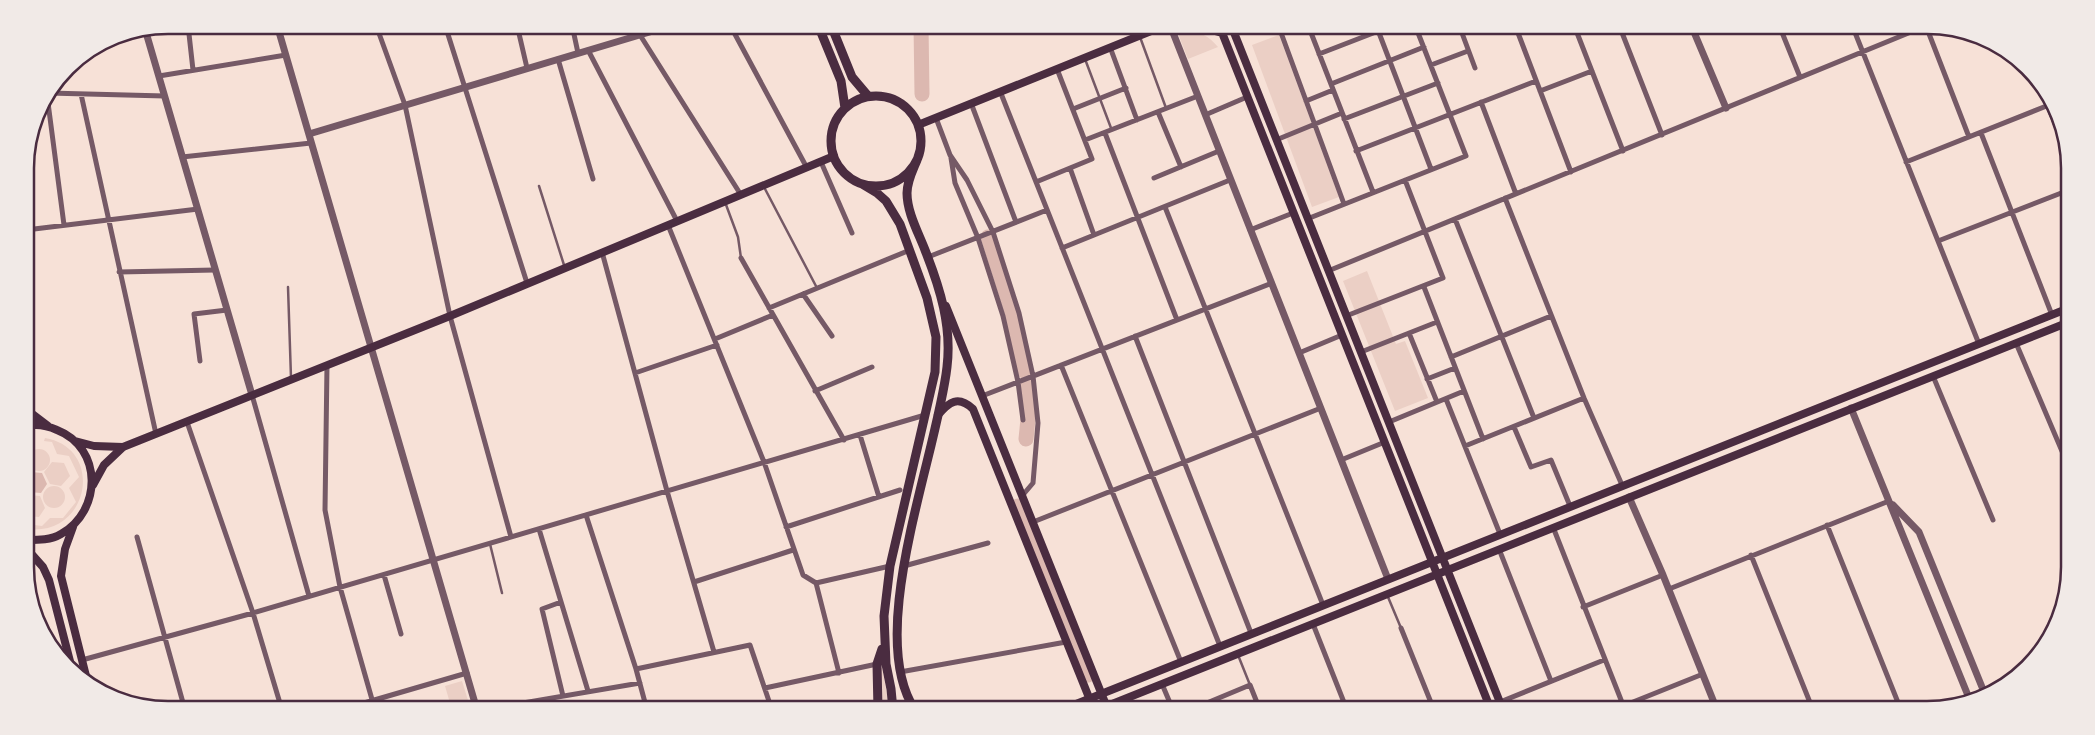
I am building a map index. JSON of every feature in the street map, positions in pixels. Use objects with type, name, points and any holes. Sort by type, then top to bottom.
[{"type":"main road","points":[[822,34],[841,81],[845,108]]},
{"type":"main road","points":[[835,34],[852,77],[868,96]]},
{"type":"main road","points":[[918,126],[1000,91],[1145,34]]},
{"type":"main road","points":[[1222,34],[1487,701]]},
{"type":"main road","points":[[1234,34],[1500,701]]},
{"type":"main road","points":[[1228,49],[1238,44]]},
{"type":"main road","points":[[892,701],[884,644],[884,616],[890,566],[935,372],[936,337],[927,298],[893,210],[877,193],[849,177],[840,168],[834,156],[831,143],[832,130],[837,119],[845,108],[868,96],[884,96],[899,102],[910,112],[918,126],[921,137],[920,149],[908,183],[908,203],[941,294],[1104,701]]},
{"type":"main road","points":[[34,540],[52,538],[74,526],[84,514],[90,501],[93,486],[104,465],[123,447],[450,316],[834,156]]},
{"type":"main road","points":[[862,184],[874,186],[893,182],[909,171],[916,160]]},
{"type":"main road","points":[[909,701],[900,672],[896,639],[897,612],[904,566],[945,384],[949,346],[948,326],[941,294]]},
{"type":"main road","points":[[1084,701],[2061,311]]},
{"type":"main road","points":[[1123,701],[1553,527],[2061,325]]},
{"type":"main road","points":[[1846,396],[1851,408]]},
{"type":"main road","points":[[938,414],[948,403],[957,401],[966,403],[972,409],[1089,699]]},
{"type":"main road","points":[[34,415],[50,427],[64,432],[76,442],[85,454],[91,469],[93,486]]},
{"type":"main road","points":[[34,426],[50,427]]},
{"type":"main road","points":[[76,442],[94,446],[123,447]]},
{"type":"main road","points":[[1622,485],[1629,497]]},
{"type":"main road","points":[[1010,502],[1022,496]]},
{"type":"main road","points":[[74,526],[65,549],[61,576],[85,673]]},
{"type":"main road","points":[[34,557],[43,567],[49,580],[69,658]]},
{"type":"main road","points":[[878,701],[877,664],[884,644]]},
{"type":"street","points":[[189,34],[193,70]]},
{"type":"street","points":[[280,34],[476,701]]},
{"type":"street","points":[[379,34],[405,105],[450,316],[511,537]]},
{"type":"street","points":[[448,34],[528,283]]},
{"type":"street","points":[[519,34],[527,68]]},
{"type":"street","points":[[574,34],[578,53]]},
{"type":"street","points":[[309,134],[643,34]]},
{"type":"street","points":[[735,34],[807,168]]},
{"type":"street","points":[[1174,34],[1388,579]]},
{"type":"street","points":[[1281,34],[1344,204]]},
{"type":"street","points":[[1311,34],[1372,192]]},
{"type":"street","points":[[1319,54],[1370,34]]},
{"type":"street","points":[[1379,34],[1432,169]]},
{"type":"street","points":[[1307,219],[1466,156],[1419,34]]},
{"type":"street","points":[[1462,34],[1475,68]]},
{"type":"street","points":[[1518,34],[1571,172]]},
{"type":"street","points":[[1578,34],[1623,151]]},
{"type":"street","points":[[1623,34],[1662,135]]},
{"type":"street","points":[[1696,34],[1726,108]]},
{"type":"street","points":[[1783,34],[1800,77]]},
{"type":"street","points":[[1855,34],[1979,344]]},
{"type":"street","points":[[1328,272],[1907,34]]},
{"type":"street","points":[[1930,34],[1969,137]]},
{"type":"street","points":[[147,35],[309,596]]},
{"type":"street","points":[[640,35],[741,195]]},
{"type":"street","points":[[1306,101],[1332,87],[1424,47]]},
{"type":"street","points":[[1110,48],[1138,120]]},
{"type":"street","points":[[588,50],[677,221]]},
{"type":"street","points":[[1431,65],[1468,50]]},
{"type":"street","points":[[159,76],[286,55]]},
{"type":"street","points":[[558,59],[593,179]]},
{"type":"street","points":[[1036,182],[1092,158],[1057,69]]},
{"type":"street","points":[[1540,91],[1592,70]]},
{"type":"street","points":[[1356,151],[1536,81]]},
{"type":"street","points":[[1344,119],[1438,83]]},
{"type":"street","points":[[1073,109],[1126,88]]},
{"type":"street","points":[[1000,91],[1220,646]]},
{"type":"street","points":[[56,94],[165,96]]},
{"type":"street","points":[[81,94],[107,220],[156,434]]},
{"type":"street","points":[[1086,140],[1198,96]]},
{"type":"street","points":[[1205,115],[1247,98]]},
{"type":"street","points":[[1481,102],[1516,194]]},
{"type":"street","points":[[972,103],[1016,222]]},
{"type":"street","points":[[49,105],[64,225]]},
{"type":"street","points":[[1906,162],[2046,106]]},
{"type":"street","points":[[1158,112],[1181,167]]},
{"type":"street","points":[[1276,140],[1342,113]]},
{"type":"street","points":[[936,118],[950,155],[955,183],[978,238],[1003,316],[1018,382],[1023,420]]},
{"type":"street","points":[[1105,133],[1177,320]]},
{"type":"street","points":[[1981,133],[2052,315]]},
{"type":"street","points":[[182,157],[311,143]]},
{"type":"street","points":[[1154,178],[1219,151]]},
{"type":"street","points":[[950,155],[966,180],[993,232],[1020,313],[1033,376],[1038,423],[1033,483],[1022,496]]},
{"type":"street","points":[[821,162],[852,233]]},
{"type":"street","points":[[1070,168],[1094,234]]},
{"type":"street","points":[[1062,248],[1230,180]]},
{"type":"street","points":[[1346,316],[1443,278],[1405,180]]},
{"type":"street","points":[[1938,241],[2061,193]]},
{"type":"street","points":[[1505,198],[1584,398],[1622,485]]},
{"type":"street","points":[[1165,207],[1323,605]]},
{"type":"street","points":[[34,229],[198,209]]},
{"type":"street","points":[[928,257],[1047,210]]},
{"type":"street","points":[[1250,230],[1293,213]]},
{"type":"street","points":[[1455,219],[1534,418]]},
{"type":"street","points":[[668,225],[764,462],[793,550],[803,574],[816,583],[839,673]]},
{"type":"street","points":[[769,308],[910,250]]},
{"type":"street","points":[[602,252],[667,491],[714,652]]},
{"type":"street","points":[[741,258],[844,440]]},
{"type":"street","points":[[119,272],[215,270]]},
{"type":"street","points":[[982,396],[1272,283]]},
{"type":"street","points":[[1424,286],[1483,439]]},
{"type":"street","points":[[803,294],[832,336]]},
{"type":"street","points":[[200,361],[194,314],[227,310]]},
{"type":"street","points":[[715,339],[773,315]]},
{"type":"street","points":[[1451,357],[1551,316]]},
{"type":"street","points":[[1360,352],[1437,322]]},
{"type":"street","points":[[1409,333],[1436,402]]},
{"type":"street","points":[[1299,353],[1342,335]]},
{"type":"street","points":[[1135,336],[1251,633]]},
{"type":"street","points":[[2016,343],[2061,449]]},
{"type":"street","points":[[635,373],[717,345]]},
{"type":"street","points":[[327,365],[325,510],[340,587],[372,701],[467,673]]},
{"type":"street","points":[[1061,365],[1181,662]]},
{"type":"street","points":[[815,390],[872,367]]},
{"type":"street","points":[[1427,379],[1455,368]]},
{"type":"street","points":[[1933,376],[1993,520]]},
{"type":"street","points":[[1389,422],[1464,391]]},
{"type":"street","points":[[1465,446],[1584,398]]},
{"type":"street","points":[[1446,399],[1500,534]]},
{"type":"street","points":[[1033,522],[1321,408]]},
{"type":"street","points":[[1851,408],[1968,695]]},
{"type":"street","points":[[82,660],[253,613],[925,415]]},
{"type":"street","points":[[187,422],[253,613],[279,701]]},
{"type":"street","points":[[1514,426],[1531,467],[1551,460],[1570,506]]},
{"type":"street","points":[[860,435],[879,497]]},
{"type":"street","points":[[1342,460],[1385,442]]},
{"type":"street","points":[[786,527],[900,490]]},
{"type":"street","points":[[1629,497],[1669,589],[1714,701]]},
{"type":"street","points":[[1669,589],[1889,501]]},
{"type":"street","points":[[1889,501],[1919,532],[1983,689]]},
{"type":"street","points":[[586,515],[645,701]]},
{"type":"street","points":[[1827,525],[1897,701]]},
{"type":"street","points":[[1553,527],[1621,701]]},
{"type":"street","points":[[539,529],[588,691]]},
{"type":"street","points":[[137,537],[183,701]]},
{"type":"street","points":[[904,566],[988,543]]},
{"type":"street","points":[[1499,549],[1552,682]]},
{"type":"street","points":[[694,582],[793,550]]},
{"type":"street","points":[[1751,555],[1809,701]]},
{"type":"street","points":[[816,583],[890,566]]},
{"type":"street","points":[[384,574],[401,634]]},
{"type":"street","points":[[1584,607],[1663,575]]},
{"type":"street","points":[[561,602],[542,609],[563,696]]},
{"type":"street","points":[[1313,624],[1344,701]]},
{"type":"street","points":[[1401,628],[1430,701]]},
{"type":"street","points":[[900,672],[1066,642]]},
{"type":"street","points":[[636,669],[750,645],[769,701]]},
{"type":"street","points":[[1512,701],[1604,660]]},
{"type":"street","points":[[765,688],[877,664]]},
{"type":"street","points":[[1640,701],[1703,674]]},
{"type":"street","points":[[533,701],[640,683]]},
{"type":"street","points":[[1162,684],[1169,701]]},
{"type":"street","points":[[1212,701],[1250,685],[1256,701]]},
{"type":"lane","points":[[1140,36],[1166,108]]},
{"type":"lane","points":[[1085,58],[1112,130]]},
{"type":"lane","points":[[539,186],[565,268]]},
{"type":"lane","points":[[763,186],[817,288]]},
{"type":"lane","points":[[725,202],[738,236],[741,258]]},
{"type":"lane","points":[[288,287],[291,380]]},
{"type":"lane","points":[[490,544],[502,593]]},
{"type":"lane","points":[[1387,594],[1401,628]]},
{"type":"lane","points":[[1238,654],[1250,685]]},
{"type":"shaded area","points":[[1178,34],[1200,34],[1218,47],[1188,59]]},
{"type":"shaded area","points":[[1279,35],[1339,197],[1312,207],[1252,45]]},
{"type":"shaded area","points":[[1367,271],[1396,344],[1405,341],[1428,398],[1395,411],[1343,281]]},
{"type":"shaded area","points":[[45,438],[64,445],[76,458],[82,473],[82,490],[76,506],[65,520],[48,528],[34,529],[34,525],[42,526],[50,518],[63,518],[76,502],[69,488],[79,477],[69,456],[57,454],[52,442],[44,441]]},
{"type":"shaded area","points":[[34,450],[43,450],[50,460],[47,468],[39,471],[34,470]]},
{"type":"shaded area","points":[[52,462],[64,463],[70,476],[61,486],[50,484],[44,472]]},
{"type":"shaded area","points":[[34,472],[42,473],[47,484],[41,493],[34,492]]},
{"type":"shaded area","points":[[54,486],[62,489],[65,497],[62,505],[54,508],[46,505],[43,497],[46,489]]},
{"type":"shaded area","points":[[34,496],[40,496],[45,508],[39,517],[34,517]]},
{"type":"shaded area","points":[[880,668],[882,668],[888,699],[888,701],[882,701]]},
{"type":"shaded area","points":[[462,681],[468,701],[449,701],[445,686]]},
{"type":"waterway","points":[[921,34],[922,94]]},
{"type":"waterway","points":[[988,237],[1012,313],[1024,371]]},
{"type":"waterway","points":[[1026,439],[1029,409],[1027,386]]},
{"type":"waterway","points":[[1018,506],[1088,675]]}]
